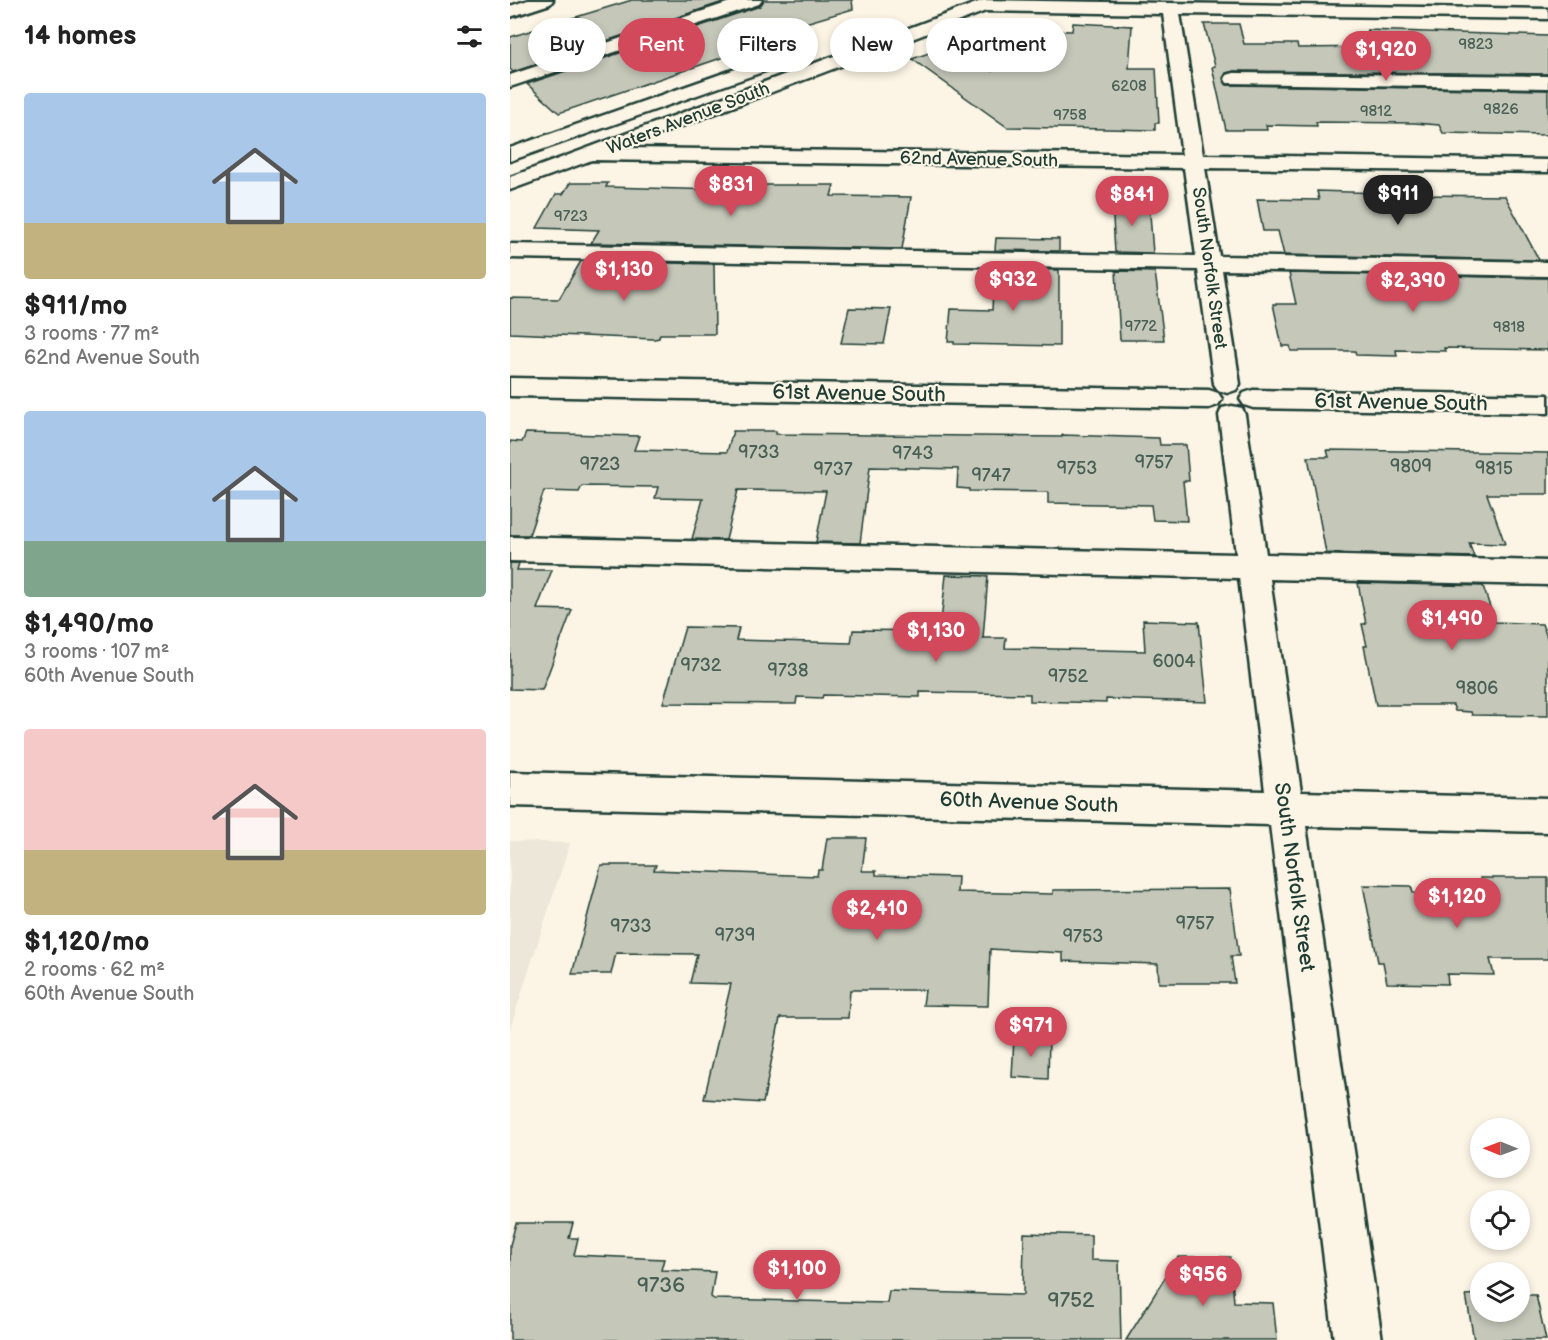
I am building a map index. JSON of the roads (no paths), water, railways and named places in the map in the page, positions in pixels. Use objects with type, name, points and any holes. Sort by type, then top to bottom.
[{"type":"street","points":[[510,4],[544,0]]},
{"type":"street","points":[[510,12],[544,0]]},
{"type":"street","points":[[510,81],[753,0]]},
{"type":"street","points":[[992,3],[1171,10],[1548,14]]},
{"type":"street","name":"Waters Avenue South","points":[[510,184],[992,3]]},
{"type":"street","name":"South Norfolk Street","points":[[1171,10],[1230,399],[1358,1340]]},
{"type":"street","name":"Waters Avenue South","points":[[512,151],[742,72]]},
{"type":"street","points":[[1234,79],[1548,82]]},
{"type":"street","name":"62nd Avenue South","points":[[591,154],[1548,166]]},
{"type":"street","points":[[510,250],[1548,269]]},
{"type":"street","name":"61st Avenue South","points":[[510,387],[1548,404]]},
{"type":"street","points":[[510,549],[1548,573]]},
{"type":"street","name":"60th Avenue South","points":[[510,789],[1548,815]]}]
